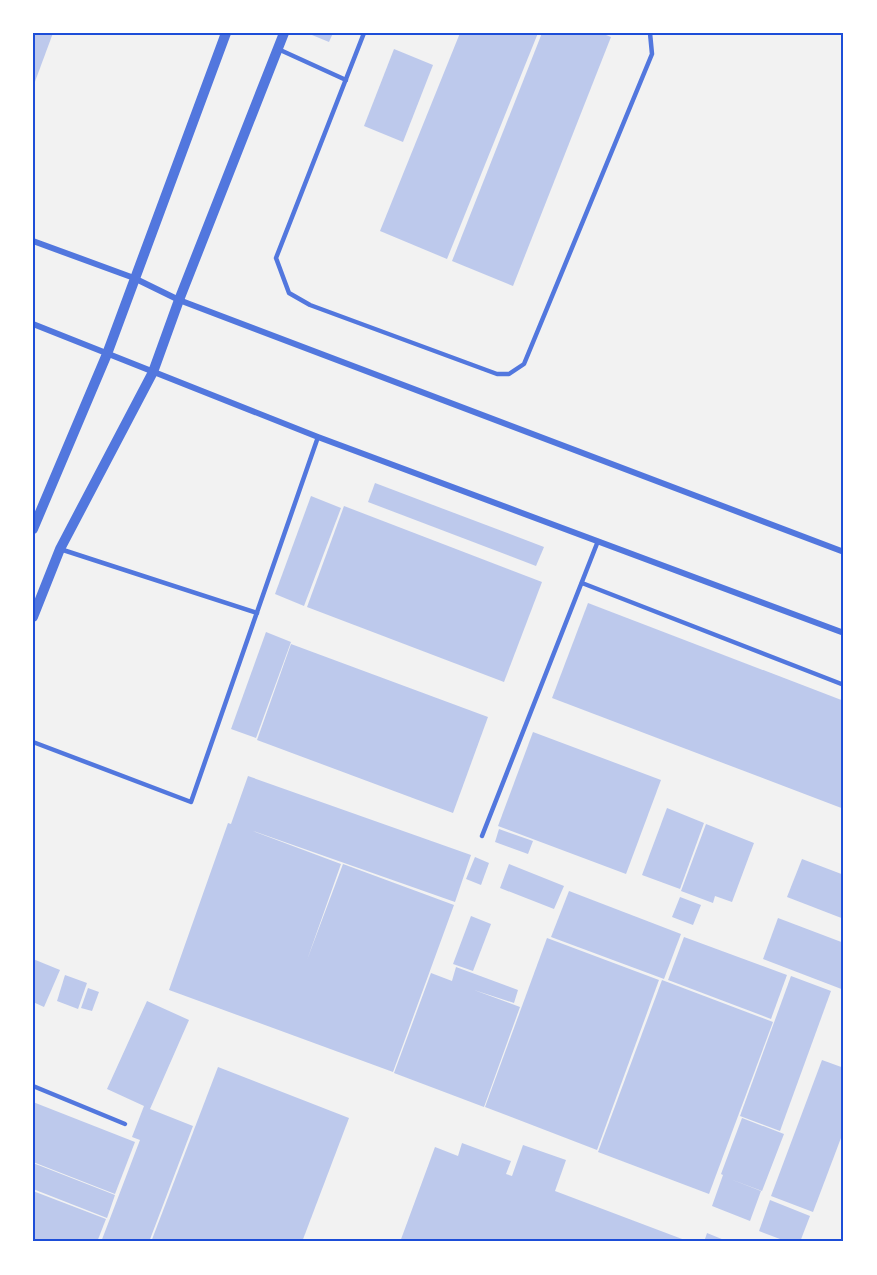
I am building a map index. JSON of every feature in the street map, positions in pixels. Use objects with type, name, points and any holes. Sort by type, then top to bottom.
[{"type":"street","points":[[33,529],[107,354],[226,33]]},
{"type":"street","points":[[33,617],[60,549],[153,372],[284,33]]},
{"type":"street","points":[[33,241],[134,278],[179,300],[844,552]]},
{"type":"street","points":[[33,324],[318,437],[844,633]]},
{"type":"lane","points":[[364,33],[276,258],[289,293],[310,305],[497,374],[509,374],[524,364],[652,54],[650,33]]},
{"type":"lane","points":[[278,49],[346,80]]},
{"type":"lane","points":[[33,742],[191,802],[318,437]]},
{"type":"lane","points":[[482,836],[598,542]]},
{"type":"lane","points":[[60,549],[257,613]]},
{"type":"lane","points":[[582,583],[844,685]]},
{"type":"lane","points":[[33,1086],[125,1124]]},
{"type":"building","points":[[33,33],[53,33],[33,87]]},
{"type":"building","points":[[313,33],[333,33],[329,42],[312,35]]},
{"type":"building","points":[[460,33],[538,33],[447,259],[380,231]]},
{"type":"building","points":[[542,33],[601,33],[611,37],[513,286],[452,261]]},
{"type":"building","points":[[394,49],[433,65],[403,142],[364,126]]},
{"type":"building","points":[[375,483],[544,547],[536,566],[368,502]]},
{"type":"building","points":[[311,496],[341,508],[304,606],[275,594]]},
{"type":"building","points":[[344,506],[542,582],[504,682],[307,607]]},
{"type":"building","points":[[588,603],[844,701],[844,809],[552,698]]},
{"type":"building","points":[[266,632],[291,642],[256,738],[231,729]]},
{"type":"building","points":[[291,644],[488,717],[453,813],[257,740]]},
{"type":"building","points":[[533,732],[661,780],[626,874],[498,826]]},
{"type":"building","points":[[248,776],[471,855],[455,902],[253,831],[341,864],[307,960],[343,864],[454,905],[393,1072],[169,990],[228,823],[231,824]]},
{"type":"building","points":[[667,808],[704,823],[680,889],[642,875]]},
{"type":"building","points":[[706,824],[754,843],[732,902],[715,896],[713,903],[681,891]]},
{"type":"building","points":[[499,829],[533,841],[528,854],[495,842]]},
{"type":"building","points":[[475,857],[489,863],[481,885],[466,879]]},
{"type":"building","points":[[802,859],[844,875],[844,919],[787,897]]},
{"type":"building","points":[[509,864],[564,886],[554,909],[500,888]]},
{"type":"building","points":[[569,891],[681,934],[664,979],[551,937]]},
{"type":"building","points":[[680,897],[701,905],[693,925],[672,917]]},
{"type":"building","points":[[471,916],[491,924],[473,971],[453,964]]},
{"type":"building","points":[[778,918],[844,943],[844,990],[763,959]]},
{"type":"building","points":[[684,937],[787,975],[771,1019],[668,980]]},
{"type":"building","points":[[547,938],[659,980],[597,1150],[485,1107]]},
{"type":"building","points":[[33,959],[60,970],[44,1007],[33,1002]]},
{"type":"building","points":[[456,967],[518,990],[514,1003],[474,990],[520,1007],[484,1107],[394,1073],[431,973],[452,981]]},
{"type":"building","points":[[65,975],[87,983],[78,1009],[57,1001]]},
{"type":"building","points":[[791,976],[831,991],[780,1131],[740,1116]]},
{"type":"building","points":[[662,980],[773,1022],[709,1194],[598,1152]]},
{"type":"building","points":[[88,988],[99,992],[92,1011],[81,1008]]},
{"type":"building","points":[[147,1001],[189,1020],[150,1109],[193,1126],[149,1242],[101,1242],[140,1140],[132,1137],[144,1106],[107,1089]]},
{"type":"building","points":[[822,1060],[844,1068],[844,1130],[813,1212],[771,1196]]},
{"type":"building","points":[[218,1067],[349,1118],[302,1242],[151,1242]]},
{"type":"building","points":[[33,1102],[135,1142],[115,1194],[33,1162]]},
{"type":"building","points":[[742,1118],[784,1134],[762,1191],[730,1179],[761,1191],[750,1221],[712,1206],[723,1175],[721,1174]]},
{"type":"building","points":[[462,1143],[511,1161],[506,1174],[512,1176],[523,1145],[566,1160],[555,1191],[690,1242],[400,1242],[435,1147],[458,1156]]},
{"type":"building","points":[[33,1163],[115,1195],[107,1218],[33,1189]]},
{"type":"building","points":[[33,1191],[106,1219],[97,1242],[33,1242]]},
{"type":"building","points":[[770,1200],[810,1216],[800,1242],[788,1242],[759,1231]]},
{"type":"building","points":[[707,1233],[729,1242],[704,1242]]}]
